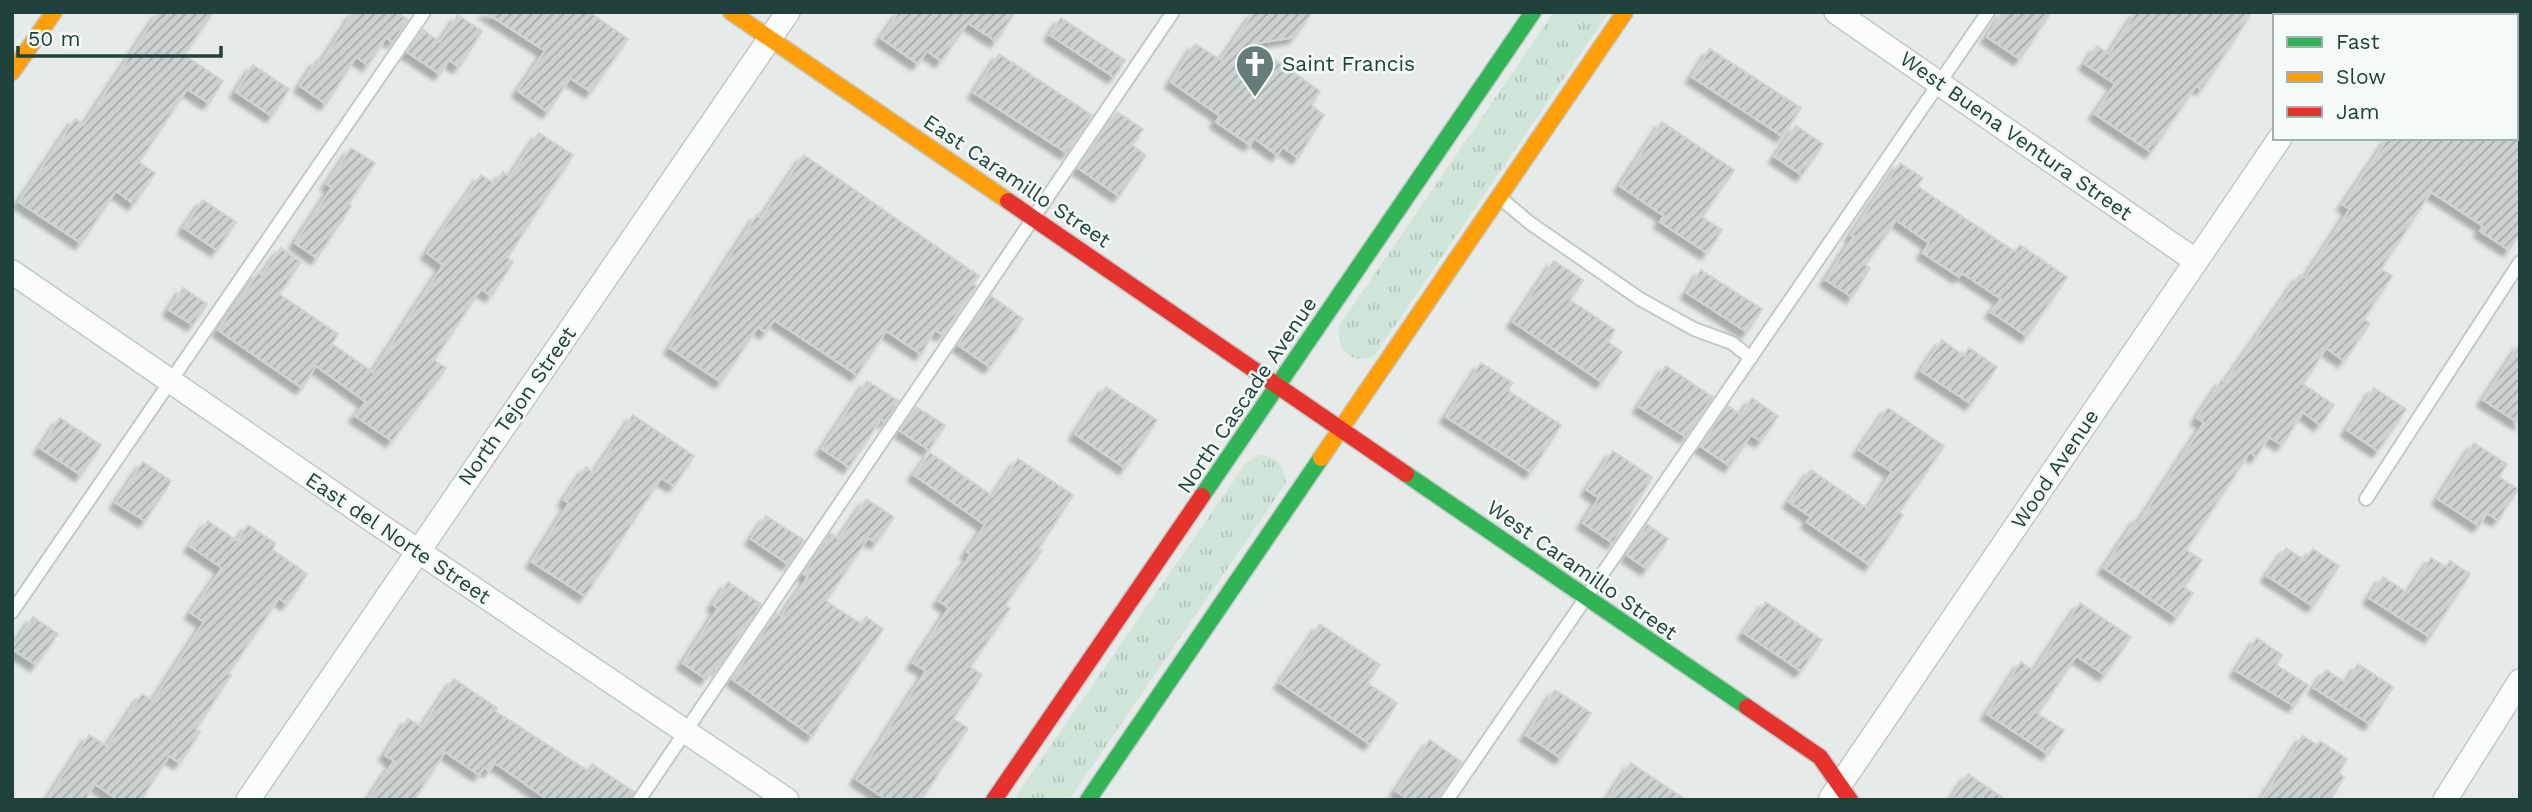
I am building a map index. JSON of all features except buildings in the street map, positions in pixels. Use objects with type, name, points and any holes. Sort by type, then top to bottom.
[{"type":"main road","points":[[12,72],[54,12]]},
{"type":"main road","name":"East Caramillo Street","points":[[731,12],[1279,386]]},
{"type":"main road","name":"North Cascade Avenue","points":[[994,800],[1533,12]]},
{"type":"main road","points":[[1088,800],[1625,12]]},
{"type":"main road","name":"West Caramillo Street","points":[[1279,386],[1586,600],[1820,757],[1839,796]]},
{"type":"street","name":"North Tejon Street","points":[[248,800],[788,12]]},
{"type":"street","name":"West Buena Ventura Street","points":[[1836,12],[2196,261]]},
{"type":"street","name":"Wood Avenue","points":[[1839,796],[2279,140]]},
{"type":"street","name":"East del Norte Street","points":[[12,272],[417,551],[787,800]]},
{"type":"street","points":[[2445,800],[2520,681]]},
{"type":"lane","points":[[12,612],[424,12]]},
{"type":"lane","points":[[639,800],[1174,12]]},
{"type":"lane","points":[[1447,800],[1989,12]]},
{"type":"lane","points":[[1499,197],[1530,223],[1640,299],[1694,329],[1732,343],[1751,358]]},
{"type":"lane","points":[[2366,499],[2520,262]]},
{"type":"green space","points":[[1554,12],[1609,12],[1374,356],[1358,359],[1352,357],[1342,348],[1339,326]]},
{"type":"green space","points":[[1258,455],[1278,462],[1286,483],[1069,800],[1013,800],[1246,463]]},
{"type":"traffic: fast","points":[[1202,496],[1533,12]]},
{"type":"traffic: fast","points":[[1088,800],[1321,458]]},
{"type":"traffic: fast","points":[[1406,474],[1747,707]]},
{"type":"traffic: slow","points":[[12,72],[54,12]]},
{"type":"traffic: slow","points":[[731,12],[1008,201]]},
{"type":"traffic: slow","points":[[1321,458],[1625,12]]},
{"type":"traffic: jam","points":[[1008,201],[1406,474]]},
{"type":"traffic: jam","points":[[994,800],[1202,496]]},
{"type":"traffic: jam","points":[[1747,707],[1820,757],[1850,800]]},
{"type":"place","name":"Saint Francis","points":[[1255,98]]}]
